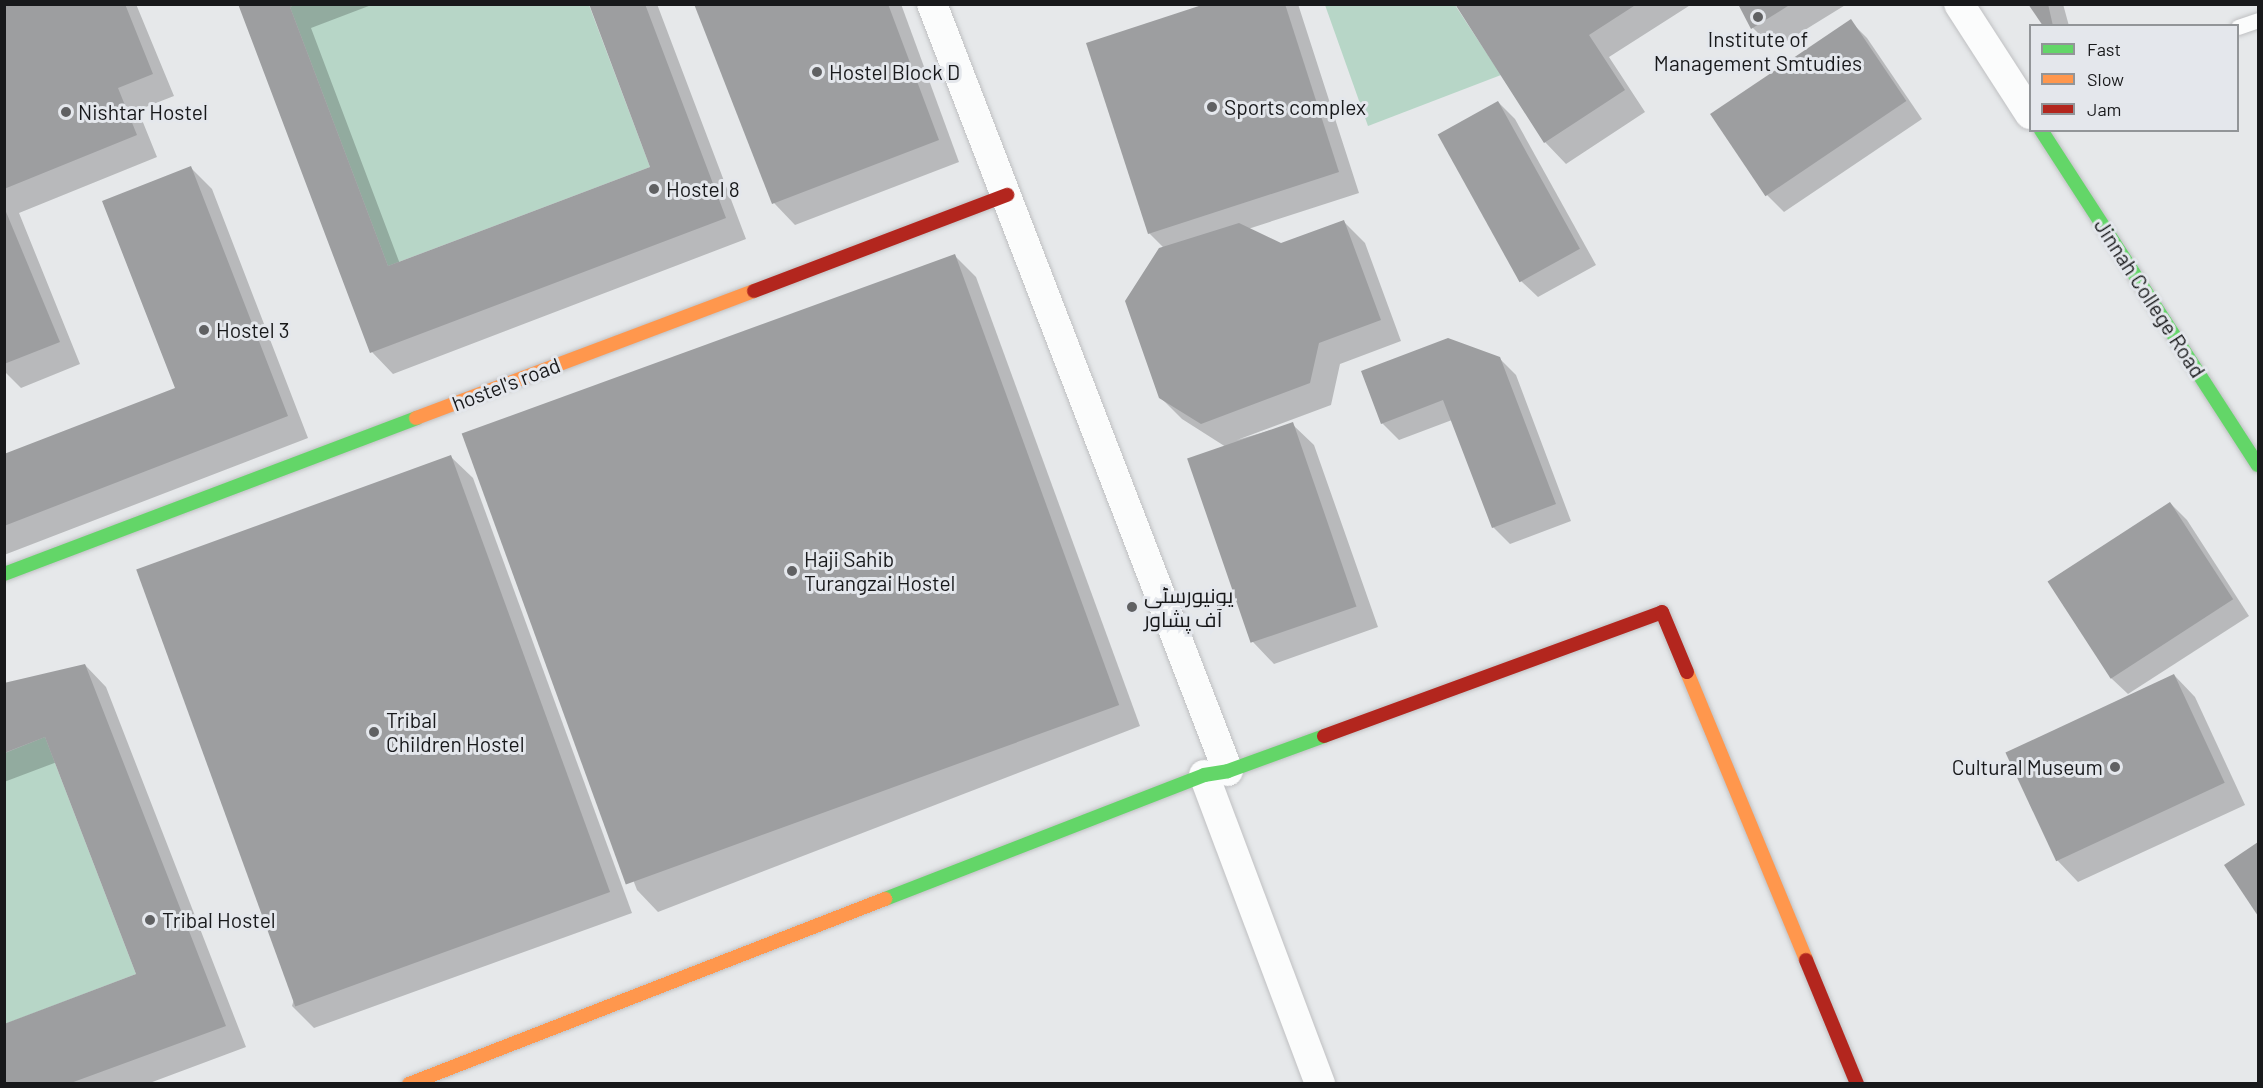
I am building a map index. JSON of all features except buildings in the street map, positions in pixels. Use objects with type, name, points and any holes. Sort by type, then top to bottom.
[{"type":"street","points":[[932,4],[1007,195],[1216,773],[1320,1083]]},
{"type":"street","points":[[1959,4],[2026,98]]},
{"type":"street","name":"Jinnah College Road","points":[[2042,132],[2259,465]]},
{"type":"street","name":"hostel's road","points":[[4,574],[1007,195]]},
{"type":"street","points":[[409,1083],[1216,773],[1662,612],[1857,1083]]},
{"type":"lane","points":[[2239,27],[2259,20]]},
{"type":"green space","points":[[297,4],[589,5],[650,167],[388,266],[290,7]]},
{"type":"green space","points":[[1325,5],[1455,5],[1501,75],[1368,126]]},
{"type":"green space","points":[[45,737],[136,974],[5,1024],[5,753]]},
{"type":"traffic: fast","points":[[2042,132],[2258,465]]},
{"type":"traffic: fast","points":[[4,574],[416,418]]},
{"type":"traffic: fast","points":[[885,899],[1204,775],[1228,771],[1324,736]]},
{"type":"traffic: slow","points":[[416,418],[754,291]]},
{"type":"traffic: slow","points":[[1687,672],[1806,960]]},
{"type":"traffic: slow","points":[[409,1084],[885,899]]},
{"type":"traffic: jam","points":[[754,291],[1007,195]]},
{"type":"traffic: jam","points":[[1324,736],[1662,612],[1687,672]]},
{"type":"traffic: jam","points":[[1806,960],[1857,1084]]},
{"type":"place","name":"Institute of Management Smtudies","points":[[1758,17]]},
{"type":"place","name":"Hostel Block D","points":[[817,72]]},
{"type":"place","name":"Sports complex","points":[[1212,107]]},
{"type":"place","name":"Nishtar Hostel","points":[[66,112]]},
{"type":"place","name":"Hostel 8","points":[[654,189]]},
{"type":"place","name":"Hostel 3","points":[[204,330]]},
{"type":"place","name":"Haji Sahib Turangzai Hostel","points":[[792,571]]},
{"type":"place","name":"یونیورسٹی آف پشاور","points":[[1132,607]]},
{"type":"place","name":"Tribal Children Hostel","points":[[374,732]]},
{"type":"place","name":"Cultural Museum","points":[[2115,767]]},
{"type":"place","name":"Tribal Hostel","points":[[150,920]]}]
